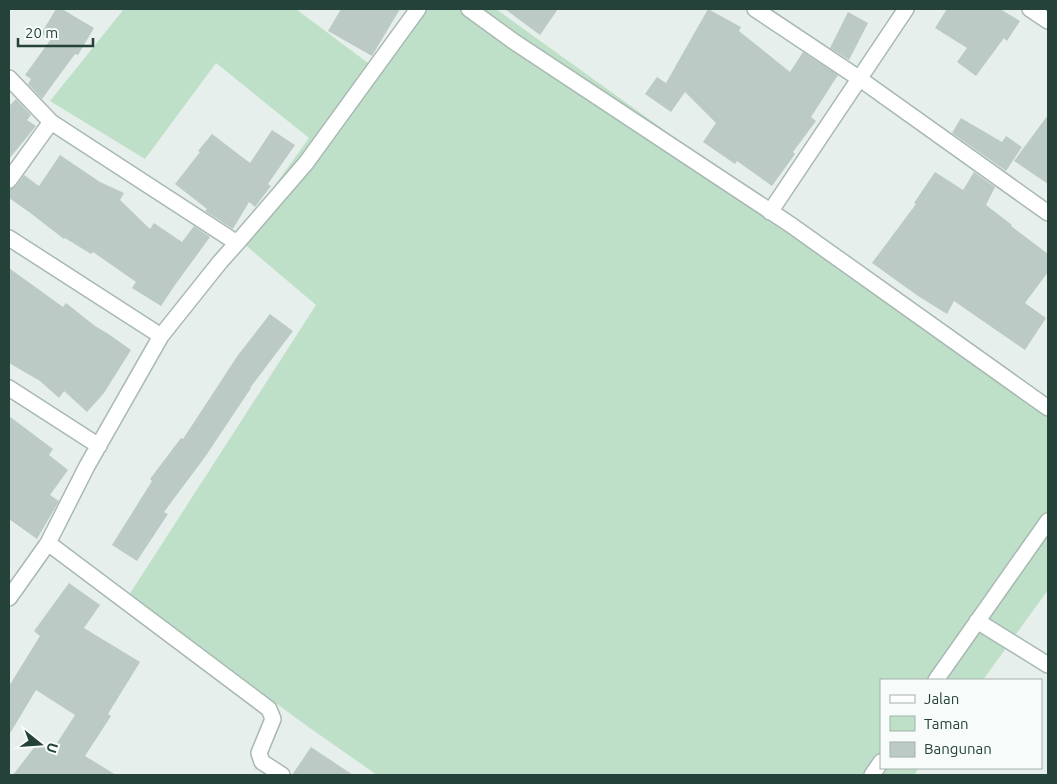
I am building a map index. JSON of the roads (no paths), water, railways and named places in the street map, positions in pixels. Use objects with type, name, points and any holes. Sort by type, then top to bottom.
[{"type":"street","points":[[9,598],[13,582],[48,543],[99,446],[161,336],[306,163],[418,9]]},
{"type":"street","points":[[469,9],[513,41],[770,212],[1048,408]]},
{"type":"street","points":[[755,9],[860,79],[1048,213]]},
{"type":"street","points":[[770,212],[906,9]]},
{"type":"street","points":[[1030,9],[1048,21]]},
{"type":"street","points":[[9,78],[51,122],[237,243]]},
{"type":"street","points":[[9,180],[51,122]]},
{"type":"street","points":[[9,238],[161,336]]},
{"type":"street","points":[[9,388],[99,446]]},
{"type":"street","points":[[937,679],[1048,522]]},
{"type":"street","points":[[48,543],[269,708],[273,719],[259,753],[262,762],[282,775]]},
{"type":"street","points":[[977,621],[1048,665]]},
{"type":"street","points":[[872,775],[880,763]]}]
